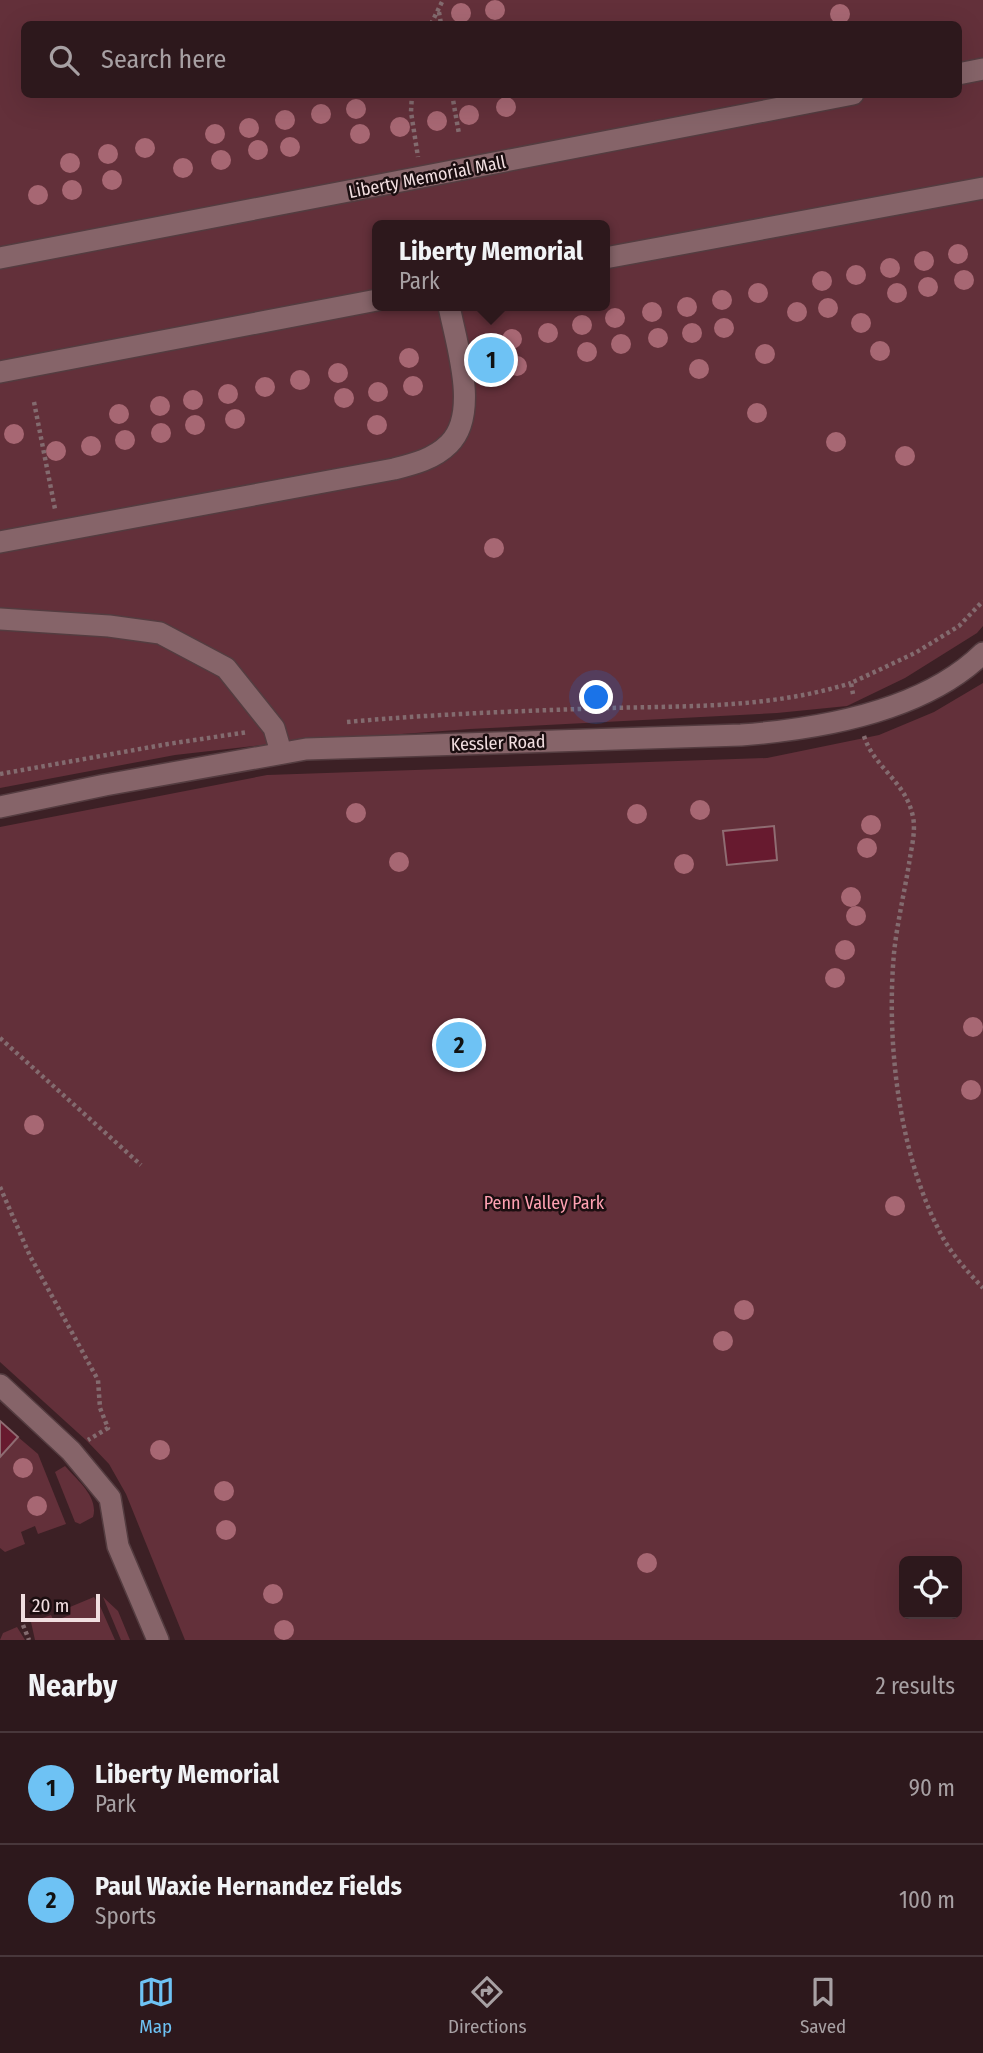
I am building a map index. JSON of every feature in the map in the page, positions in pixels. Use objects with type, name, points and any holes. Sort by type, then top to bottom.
[{"type":"street","points":[[962,73],[983,69]]},
{"type":"street","name":"Liberty Memorial Mall","points":[[0,258],[832,98]]},
{"type":"street","points":[[610,257],[983,188]]},
{"type":"street","points":[[0,372],[372,301]]},
{"type":"street","points":[[0,542],[394,469],[424,461],[449,444],[459,431],[464,409],[463,384],[450,311]]},
{"type":"street","points":[[0,619],[109,626],[160,634],[226,668],[274,728],[281,752]]},
{"type":"street","name":"Kessler Road","points":[[0,807],[281,752],[741,735],[793,730],[858,716],[920,694],[948,679],[983,653]]},
{"type":"street","points":[[0,1385],[71,1451],[110,1498],[118,1546],[158,1640]]},
{"type":"path","points":[[433,21],[443,0]]},
{"type":"path","points":[[439,9],[441,21]]},
{"type":"path","points":[[412,98],[411,112],[422,178]]},
{"type":"path","points":[[453,98],[459,134]]},
{"type":"path","points":[[34,402],[59,531]]},
{"type":"path","points":[[983,601],[959,626],[915,653],[851,683],[868,748],[903,790],[913,818],[913,839],[894,953],[892,1003],[901,1117],[914,1164],[944,1240],[964,1268],[983,1288]]},
{"type":"path","points":[[0,1038],[141,1165]]},
{"type":"path","points":[[0,1187],[30,1256],[97,1380],[100,1408],[108,1428],[84,1442]]},
{"type":"path","points":[[23,1625],[29,1640]]},
{"type":"green space","points":[[0,0],[983,0],[983,626],[977,633],[905,678],[847,706],[777,713],[470,729],[279,743],[175,755],[0,788]]},
{"type":"green space","name":"Penn Valley Park","points":[[983,683],[983,1640],[185,1640],[126,1494],[109,1464],[0,1362],[0,827],[267,775],[767,758],[879,735],[934,712]]},
{"type":"green space","points":[[18,1437],[38,1454],[66,1524],[38,1534],[35,1526],[21,1532],[25,1544],[5,1552],[0,1548],[0,1457]]},
{"type":"green space","points":[[65,1466],[86,1489],[93,1503],[93,1517],[80,1524],[75,1522],[55,1472]]},
{"type":"green space","points":[[94,1597],[115,1640],[35,1640],[31,1622],[51,1615],[54,1621],[70,1615],[70,1607]]},
{"type":"green space","points":[[103,1597],[118,1611],[130,1640],[121,1640]]},
{"type":"green space","points":[[17,1627],[25,1640],[0,1640],[3,1633]]},
{"type":"building","points":[[774,826],[777,860],[727,865],[723,831]]},
{"type":"building","points":[[0,1421],[18,1437],[0,1457]]},
{"type":"place","name":"Liberty Memorial","points":[[491,360]]},
{"type":"place","name":"Paul Waxie Hernandez Fields","points":[[459,1045]]}]
